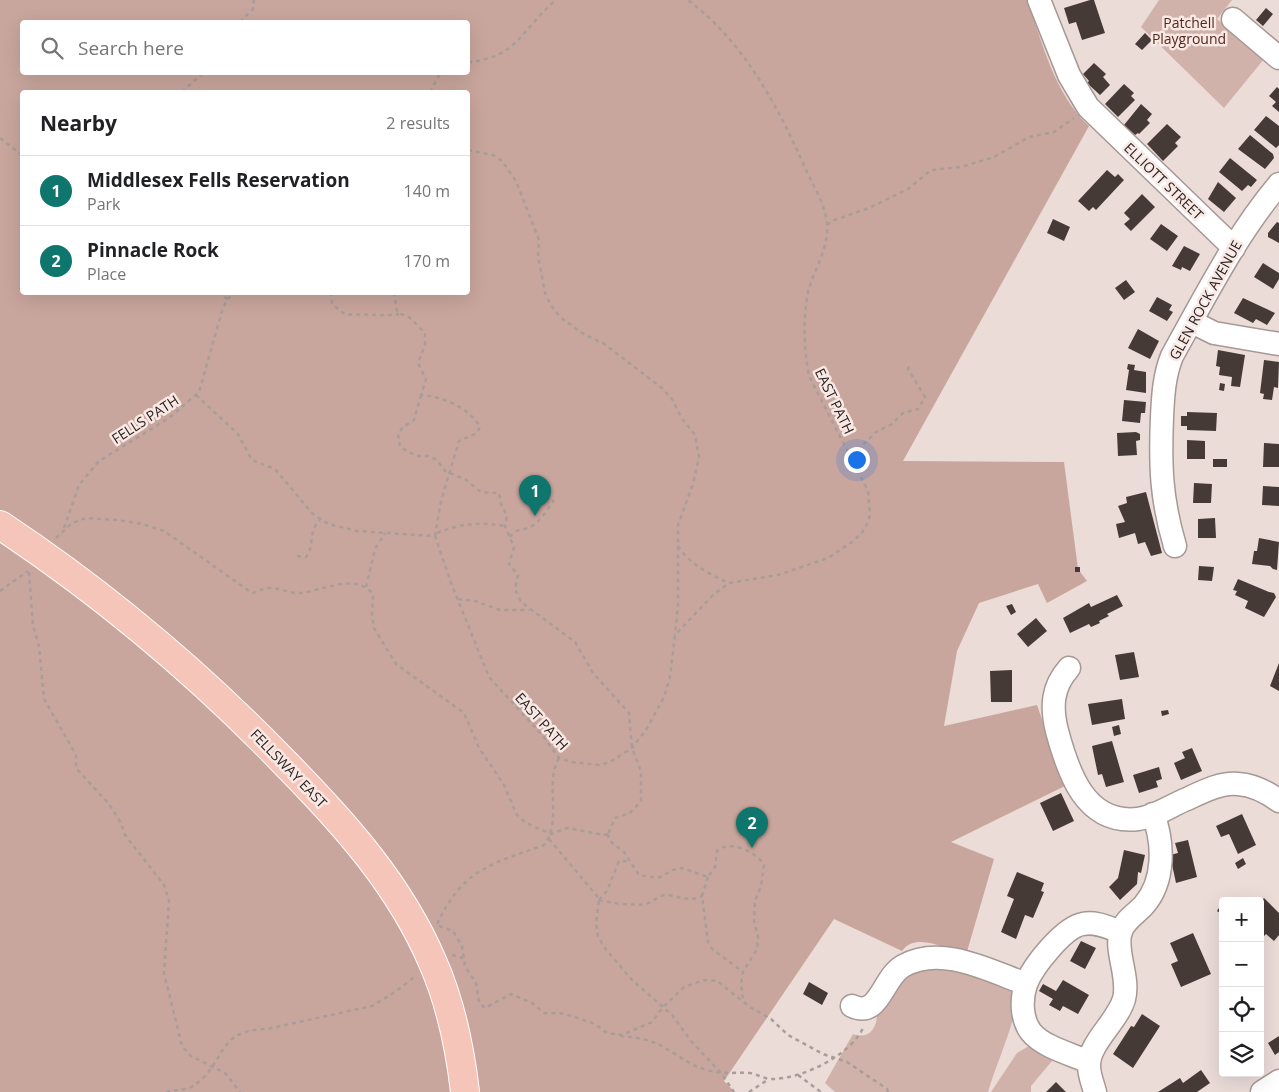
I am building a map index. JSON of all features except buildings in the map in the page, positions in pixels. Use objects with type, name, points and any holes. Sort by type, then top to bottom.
[{"type":"main road","name":"FELLSWAY EAST","points":[[0,525],[42,554],[131,622],[195,674],[308,786],[368,853],[401,900],[429,932],[433,963],[454,1028],[465,1092]]},
{"type":"street","name":"ELLIOTT STREET","points":[[1039,0],[1069,75],[1092,111],[1234,248]]},
{"type":"street","points":[[1233,19],[1279,58]]},
{"type":"street","name":"GLEN ROCK AVENUE","points":[[1175,546],[1167,519],[1161,478],[1164,386],[1169,363],[1255,213],[1279,184]]},
{"type":"street","points":[[1192,322],[1214,333],[1279,344]]},
{"type":"street","points":[[1070,668],[1058,683],[1055,692],[1054,719],[1064,754],[1084,798],[1094,808],[1124,818],[1139,819],[1197,794],[1233,784],[1262,790],[1279,801]]},
{"type":"street","points":[[1095,1092],[1090,1073],[1089,1062],[1091,1054],[1124,1000],[1126,980],[1121,932],[1128,919],[1149,899],[1159,876],[1160,833],[1153,814]]},
{"type":"street","points":[[1089,1062],[1032,1034],[1023,1018],[1026,984],[1053,946],[1075,927],[1091,923],[1121,932]]},
{"type":"street","points":[[860,1008],[905,964],[921,959],[940,958],[971,962],[1026,984]]},
{"type":"street","points":[[1262,1092],[1279,1081]]},
{"type":"path","points":[[242,20],[253,9],[254,0]]},
{"type":"path","points":[[470,62],[482,62],[502,54],[556,0]]},
{"type":"path","name":"EAST PATH","points":[[688,0],[710,17],[747,58],[795,144],[824,208],[827,225],[825,247],[807,297],[804,341],[809,376],[868,491],[870,516],[862,533],[842,549],[816,563],[778,575],[729,583]]},
{"type":"path","points":[[184,90],[201,75]]},
{"type":"path","points":[[431,90],[439,75]]},
{"type":"path","points":[[827,225],[832,220],[869,208],[908,189],[931,170],[961,167],[994,156],[1029,137],[1054,132],[1092,111]]},
{"type":"path","points":[[0,138],[20,153]]},
{"type":"path","name":"EAST PATH","points":[[436,534],[458,599],[490,677],[543,736],[559,758],[571,762],[600,765],[618,758],[632,748],[646,730],[664,697],[670,677],[678,604],[678,525],[693,484],[699,457],[695,435],[681,417],[672,399],[662,388],[611,348],[560,317],[550,304],[545,293],[538,255],[538,236],[516,181],[502,161],[493,155],[470,150]]},
{"type":"path","points":[[222,295],[227,299],[233,295]]},
{"type":"path","points":[[331,295],[332,304],[346,315],[363,313],[375,317],[399,314],[410,318],[425,333],[425,345],[418,363],[426,379],[414,420],[401,429],[398,441],[404,450],[416,456],[428,456],[437,460],[450,474],[466,480],[481,492],[499,493],[501,504],[507,516],[505,526],[514,546],[509,564],[518,575],[515,589],[521,602],[529,610]]},
{"type":"path","points":[[395,295],[399,314]]},
{"type":"path","name":"FELLS PATH","points":[[227,299],[202,383],[196,395],[169,418],[98,460],[79,485],[64,529],[72,523],[86,518],[118,520],[154,528],[182,543],[192,552],[252,593],[268,588],[282,589],[296,594],[348,583],[356,583],[366,587]]},
{"type":"path","points":[[850,453],[861,447],[876,432],[897,420],[903,413],[918,409],[924,402],[925,397],[908,369],[910,363]]},
{"type":"path","points":[[421,394],[435,395],[460,408],[474,418],[480,426],[477,433],[458,441],[441,501],[436,534]]},
{"type":"path","points":[[196,395],[238,434],[252,460],[275,468],[320,520],[357,531],[386,533],[436,534],[452,527],[478,522],[505,526]]},
{"type":"path","points":[[510,537],[516,530],[530,528],[536,523],[554,500]]},
{"type":"path","points":[[297,556],[306,557],[311,551],[310,536],[320,520]]},
{"type":"path","points":[[386,533],[375,549],[366,587],[373,594],[372,614],[374,628],[396,664],[464,713],[479,748],[504,785],[517,815],[526,823],[551,834],[567,828],[604,835],[608,834]]},
{"type":"path","points":[[675,635],[699,609],[729,583],[703,569],[682,552],[678,545]]},
{"type":"path","points":[[0,590],[29,570],[44,700],[76,755],[76,768],[109,804],[125,835],[164,885],[169,901],[164,953],[167,992],[182,1046],[191,1056],[225,1073],[240,1092]]},
{"type":"path","points":[[458,599],[475,601],[500,610],[529,610],[542,615],[575,642],[594,673],[627,710],[630,716],[632,748],[641,771],[641,801],[630,813],[615,818],[608,834],[609,840],[624,852],[635,872],[645,877],[662,877],[673,870],[682,868],[708,877]]},
{"type":"path","points":[[429,932],[452,895],[464,882],[490,865],[544,845],[549,839],[551,834],[554,767],[559,758]]},
{"type":"path","points":[[549,839],[592,889],[599,900],[613,904],[631,903],[636,905],[651,902],[663,896],[692,899],[702,896]]},
{"type":"path","points":[[743,972],[712,949],[708,942],[702,896],[708,877],[715,867],[717,851],[723,847],[736,847],[758,856],[764,865],[761,886],[754,901],[754,921],[758,936],[756,949],[743,972],[741,984],[743,999]]},
{"type":"path","points":[[628,860],[619,861],[607,891],[599,900],[596,924],[598,936],[604,948],[632,980],[663,1007],[734,1092]]},
{"type":"path","points":[[429,932],[453,931],[462,946],[465,966],[476,983],[481,1006],[485,1008],[511,994],[532,1003],[544,1014],[559,1013],[572,1016],[595,1024],[607,1033],[616,1036],[651,1041],[689,1063],[720,1073],[748,1073],[769,1079],[798,1075],[818,1068],[858,1037],[866,1021],[860,1008]]},
{"type":"path","points":[[166,1092],[192,1087],[217,1063],[225,1045],[232,1038],[255,1030],[267,1030],[372,1006],[392,994],[433,963]]},
{"type":"path","points":[[616,1036],[652,1022],[663,1007],[678,992],[704,980],[717,981],[771,1019],[788,1035],[824,1054],[835,1056],[860,1070],[887,1089],[888,1092]]},
{"type":"path","points":[[798,1075],[821,1092]]},
{"type":"path","points":[[749,1092],[769,1079]]},
{"type":"green space","name":"Patchell Playground","points":[[1159,0],[1232,0],[1217,19],[1264,59],[1224,108],[1141,27]]},
{"type":"green space","points":[[930,960],[1018,988],[1015,1013],[988,1092],[835,1092],[825,1083],[853,1034],[864,1035],[871,1032],[876,1024],[877,1014],[912,964]]},
{"type":"green space","points":[[1029,1046],[1035,1046],[1057,1055],[1031,1086],[1031,1092],[991,1092],[1017,1053]]},
{"type":"shaded area","points":[[0,0],[1027,0],[1044,51],[1058,83],[1077,113],[1089,126],[903,461],[1064,462],[1078,569],[1087,581],[1047,603],[1038,584],[979,603],[957,651],[944,726],[1037,705],[1065,786],[951,842],[994,859],[966,955],[942,946],[924,942],[915,942],[908,945],[902,951],[834,919],[724,1081],[735,1092],[0,1092]]},
{"type":"place","name":"Middlesex Fells Reservation","points":[[535,516]]},
{"type":"place","name":"Pinnacle Rock","points":[[752,848]]}]
